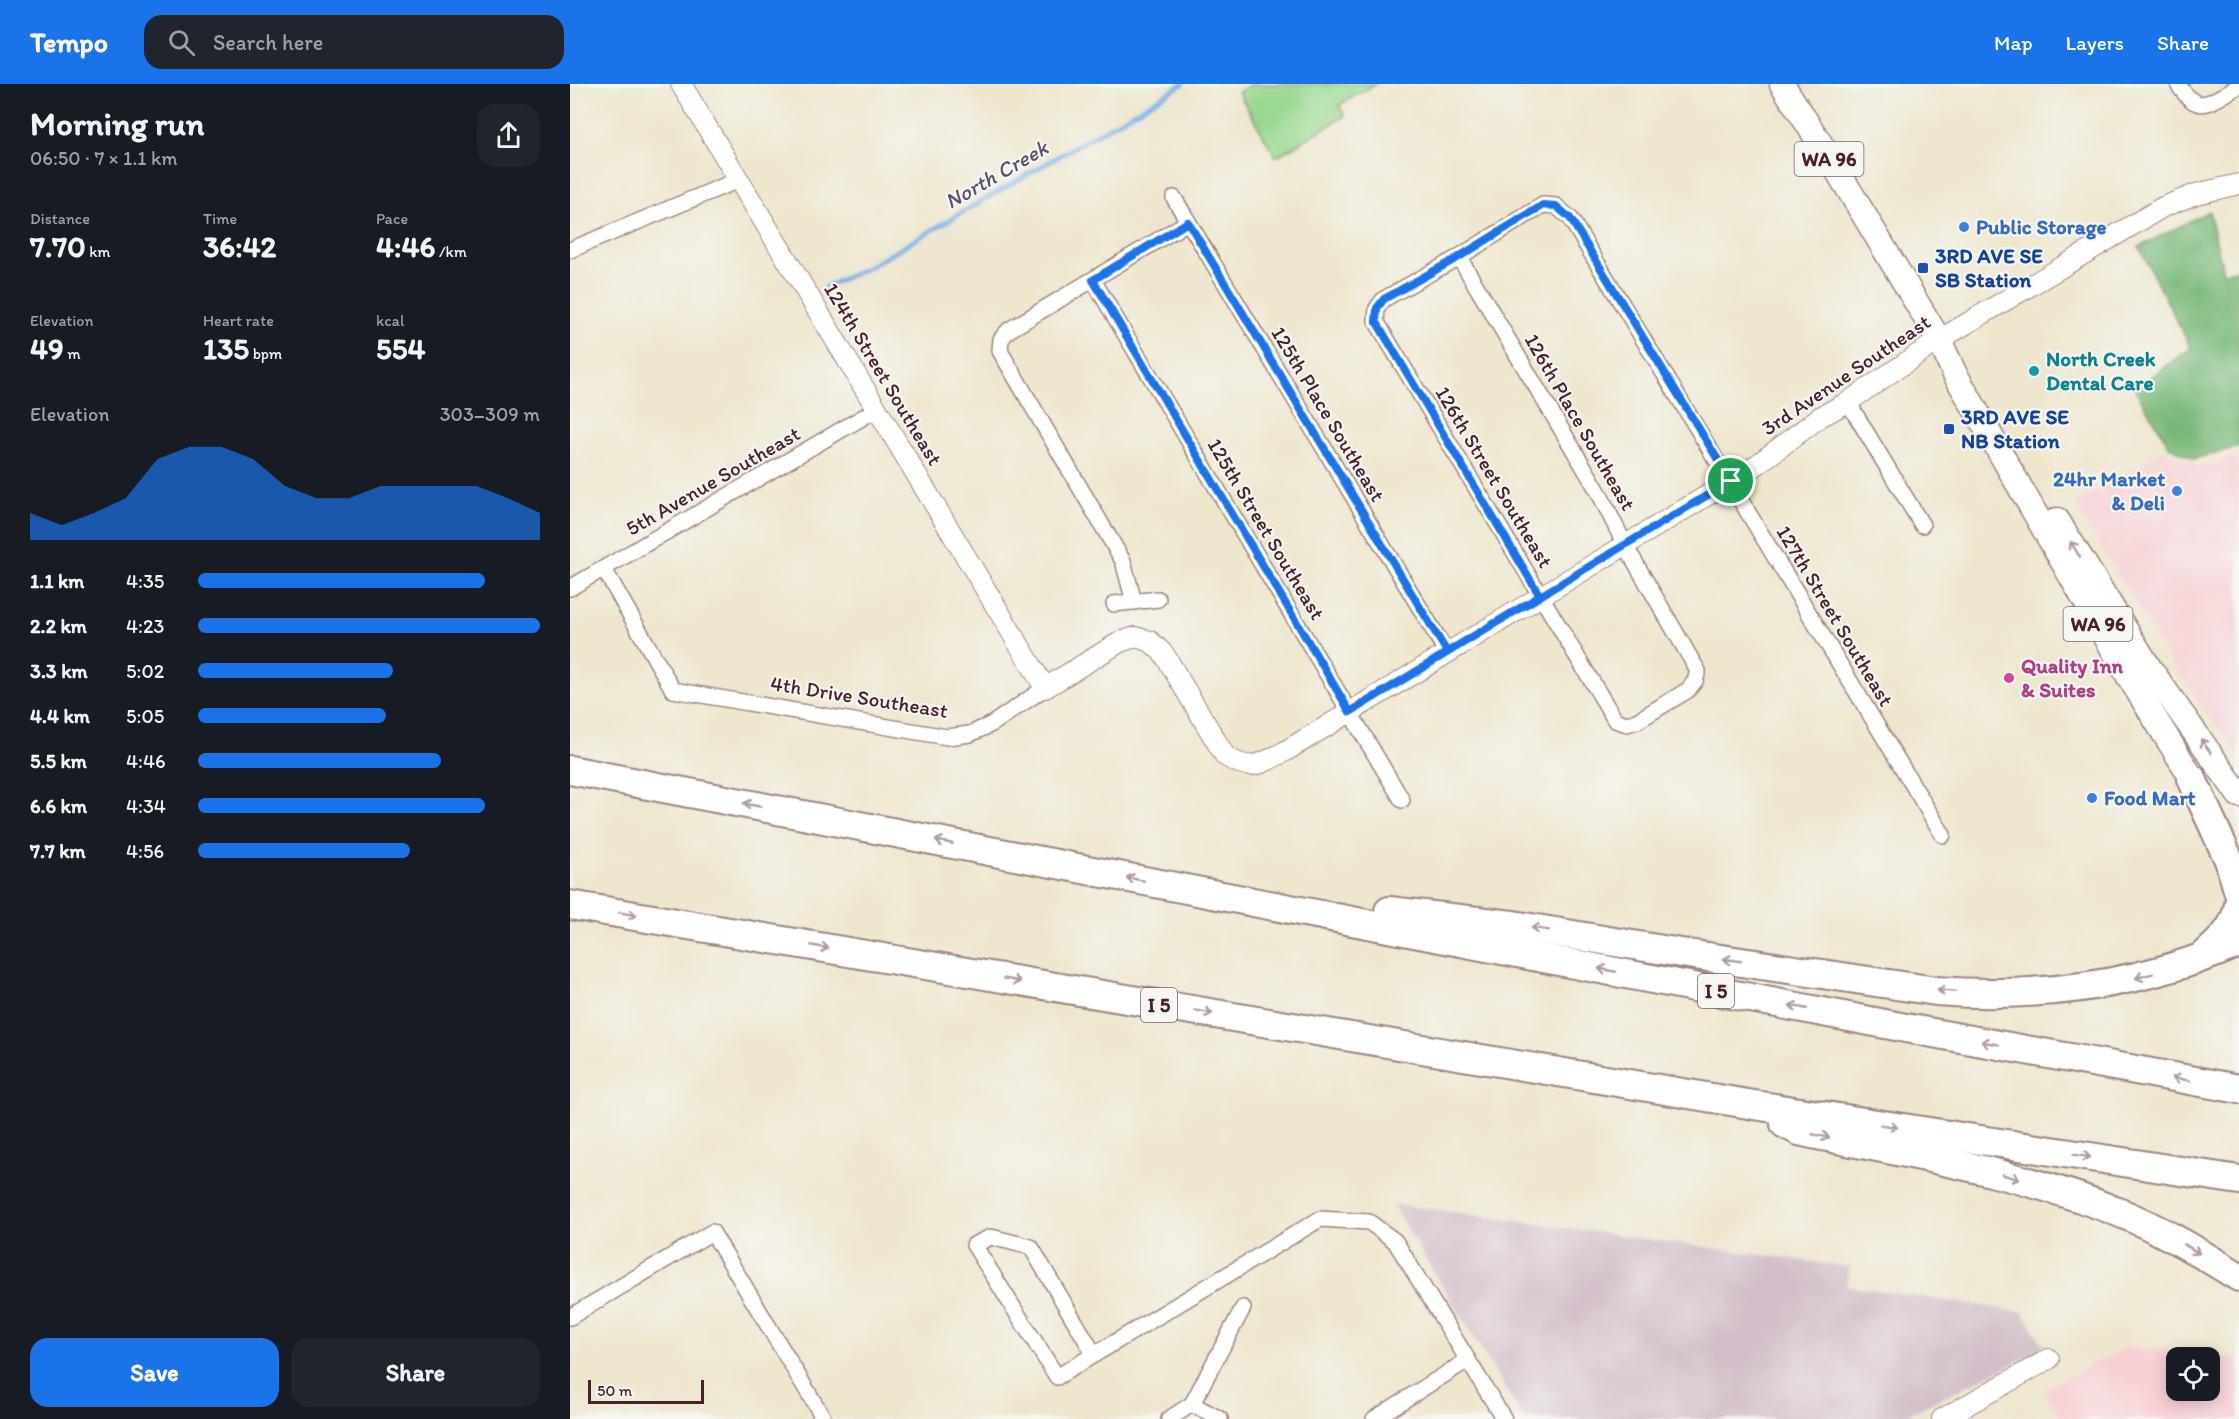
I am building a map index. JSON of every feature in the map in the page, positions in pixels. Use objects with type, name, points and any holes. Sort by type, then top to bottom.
[{"type":"highway","name":"I 5","points":[[570,770],[1911,1029],[2239,1089]]},
{"type":"highway","points":[[2192,779],[2229,860],[2239,893]]},
{"type":"highway","points":[[1193,890],[1513,925],[1936,991],[1972,993],[2046,992],[2129,980],[2200,959],[2239,943]]},
{"type":"highway","points":[[2200,959],[2229,932],[2235,921],[2239,904]]},
{"type":"highway","name":"I 5","points":[[570,905],[1748,1104],[2239,1180]]},
{"type":"highway","points":[[1748,1104],[1799,1131],[1992,1172],[2078,1197],[2125,1215],[2172,1237],[2239,1277]]},
{"type":"main road","name":"WA 96","points":[[1782,84],[1834,165],[1939,340],[1954,374],[2129,677],[2239,850]]},
{"type":"main road","name":"WA 96","points":[[1939,340],[1963,369],[2150,669],[2239,795]]},
{"type":"main road","points":[[2074,582],[2092,596],[2129,656],[2150,669]]},
{"type":"street","name":"124th Street Southeast","points":[[681,84],[1045,688]]},
{"type":"street","points":[[2178,84],[2187,98],[2196,105],[2205,104],[2239,86]]},
{"type":"street","points":[[570,250],[738,180]]},
{"type":"street","name":"3rd Avenue Southeast","points":[[1241,766],[1258,765],[1350,712],[1758,464],[1820,417],[1848,402],[1939,340],[2163,207],[2196,194],[2239,184]]},
{"type":"street","name":"125th Place Southeast","points":[[1174,198],[1447,652]]},
{"type":"street","name":"127th Street Southeast","points":[[1459,257],[1543,205],[1556,206],[1570,218],[1943,835]]},
{"type":"street","points":[[1134,602],[1123,561],[1000,351],[1000,339],[1009,330],[1188,222]]},
{"type":"street","name":"126th Street Southeast","points":[[1459,257],[1384,299],[1377,308],[1376,321],[1615,720],[1627,724],[1637,721],[1688,690],[1695,681],[1698,671]]},
{"type":"street","name":"126th Place Southeast","points":[[1459,257],[1598,491],[1625,545],[1698,671]]},
{"type":"street","name":"125th Street Southeast","points":[[1093,280],[1402,800]]},
{"type":"street","points":[[1848,402],[1922,525]]},
{"type":"street","name":"5th Avenue Southeast","points":[[570,588],[877,409]]},
{"type":"street","name":"4th Drive Southeast","points":[[604,569],[673,690],[948,737],[970,734],[992,724],[1120,642],[1135,637],[1149,641],[1164,654],[1225,756],[1241,766]]},
{"type":"street","points":[[1114,604],[1158,599]]},
{"type":"street","points":[[1094,1354],[1031,1247],[991,1237],[974,1245],[1057,1377],[1320,1219],[1369,1222],[1395,1241],[1504,1419]]},
{"type":"street","points":[[570,1317],[712,1232],[824,1419]]},
{"type":"street","points":[[1168,1419],[1192,1404],[1243,1308]]},
{"type":"street","points":[[1942,1419],[1967,1413],[2049,1359]]},
{"type":"street","points":[[1374,1419],[1468,1360]]},
{"type":"street","points":[[1192,1404],[1220,1419]]},
{"type":"shaded area","points":[[2165,450],[2200,467],[2239,455],[2238,756],[2176,671],[2075,504]]},
{"type":"shaded area","points":[[1392,1204],[1850,1267],[1846,1286],[2023,1312],[2045,1348],[1898,1419],[1524,1419]]},
{"type":"shaded area","points":[[2128,1347],[2166,1351],[2166,1401],[2220,1401],[2220,1357],[2239,1359],[2239,1419],[2062,1419],[2044,1389]]},
{"type":"green space","points":[[1252,84],[1376,84],[1339,105],[1345,116],[1276,157],[1238,92]]},
{"type":"green space","points":[[2209,211],[2223,272],[2239,270],[2239,447],[2194,459],[2170,447],[2135,389],[2191,348],[2139,247]]},
{"type":"waterway","name":"North Creek","points":[[825,287],[867,268],[1183,84]]},
{"type":"place","name":"Public Storage","points":[[1964,227]]},
{"type":"place","name":"3RD AVE SE SB Station","points":[[1923,268]]},
{"type":"place","name":"North Creek Dental Care","points":[[2034,371]]},
{"type":"place","name":"3RD AVE SE NB Station","points":[[1949,429]]},
{"type":"place","name":"24hr Market & Deli","points":[[2177,491]]},
{"type":"place","name":"Quality Inn & Suites","points":[[2009,678]]},
{"type":"place","name":"Food Mart","points":[[2092,798]]},
{"type":"route","points":[[1731,481],[1570,218],[1556,206],[1543,205],[1528,213],[1459,257],[1384,299],[1377,308],[1376,321],[1540,596],[1350,712],[1093,280],[1188,222],[1447,652],[1540,596],[1625,545],[1731,481]]}]
